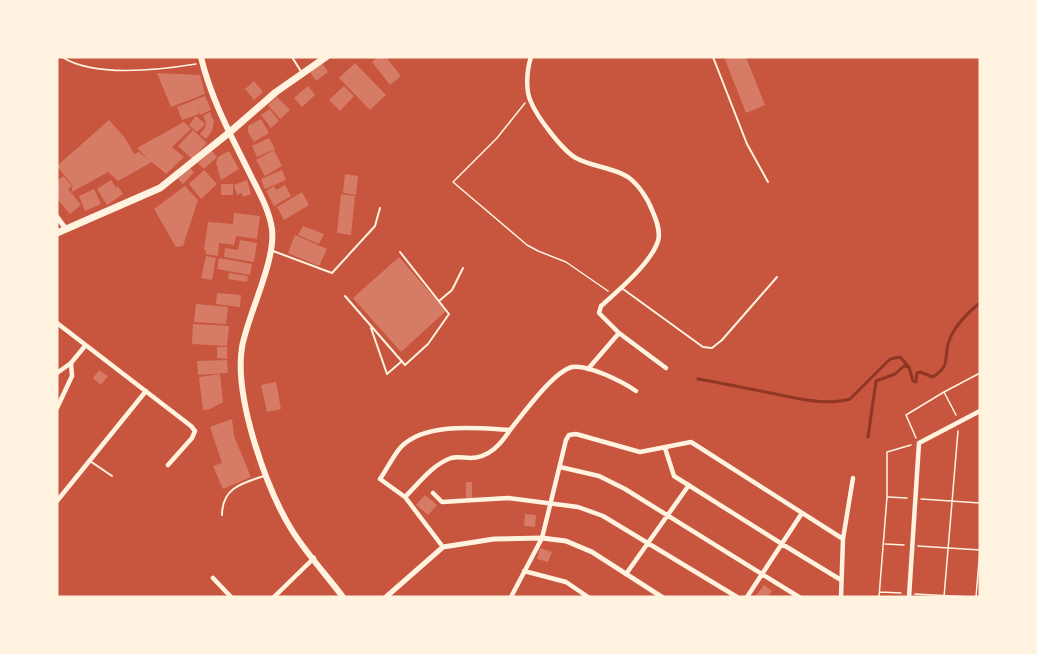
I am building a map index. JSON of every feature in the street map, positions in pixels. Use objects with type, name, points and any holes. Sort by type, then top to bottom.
[{"type":"main road","points":[[57,232],[160,188],[276,92],[326,57]]},
{"type":"main road","points":[[202,60],[230,132],[270,220],[272,231],[270,250],[242,346],[240,370],[242,393],[251,432],[277,501],[294,532],[343,597]]},
{"type":"street","points":[[531,57],[528,90],[531,103],[566,152],[579,160],[607,167],[630,178],[649,201],[658,223],[658,240],[648,259],[601,306],[599,313],[620,333],[666,368]]},
{"type":"street","points":[[57,217],[66,229]]},
{"type":"street","points":[[57,323],[195,431],[192,438],[168,465]]},
{"type":"street","points":[[588,369],[620,333]]},
{"type":"street","points":[[57,373],[71,363],[85,346]]},
{"type":"street","points":[[57,408],[72,376],[71,363]]},
{"type":"street","points":[[405,497],[434,467],[453,457],[474,458],[500,446],[510,430],[553,379],[572,367],[594,370],[636,391]]},
{"type":"street","points":[[57,501],[146,391]]},
{"type":"street","points":[[909,595],[919,443],[980,411]]},
{"type":"street","points":[[443,547],[405,497],[380,479],[401,447],[421,433],[479,428],[510,430]]},
{"type":"street","points":[[511,597],[542,538],[569,435],[576,434],[640,453],[691,442],[843,539]]},
{"type":"street","points":[[665,448],[675,476],[841,580]]},
{"type":"street","points":[[560,467],[599,476],[668,515],[799,597]]},
{"type":"street","points":[[841,597],[843,539],[853,478]]},
{"type":"street","points":[[627,574],[689,485]]},
{"type":"street","points":[[433,493],[442,502],[508,498],[578,507],[603,516],[737,597]]},
{"type":"street","points":[[747,597],[802,513]]},
{"type":"street","points":[[386,597],[443,547],[494,539],[542,538],[566,541],[592,552],[662,597]]},
{"type":"street","points":[[274,597],[314,558]]},
{"type":"street","points":[[524,571],[566,582],[588,597]]},
{"type":"street","points":[[213,578],[231,597]]},
{"type":"lane","points":[[292,57],[302,73]]},
{"type":"lane","points":[[713,57],[747,144],[768,182]]},
{"type":"lane","points":[[270,250],[332,273],[375,226],[380,208]]},
{"type":"lane","points":[[345,296],[405,365],[428,344],[449,314],[400,252]]},
{"type":"lane","points":[[439,301],[452,290],[463,268]]},
{"type":"lane","points":[[621,287],[703,347],[712,348],[722,340],[777,277]]},
{"type":"lane","points":[[370,325],[387,374],[402,362]]},
{"type":"lane","points":[[90,461],[112,476]]},
{"type":"lane","points":[[222,515],[224,500],[236,486],[267,475]]},
{"type":"path","points":[[62,57],[71,63],[87,67],[116,70],[172,68],[202,60]]},
{"type":"path","points":[[529,97],[497,138],[453,182],[527,245],[566,262],[613,296]]},
{"type":"path","points":[[879,597],[887,497],[887,452],[919,443],[906,415],[980,373]]},
{"type":"path","points":[[944,392],[959,421],[944,596]]},
{"type":"path","points":[[887,497],[980,503]]},
{"type":"path","points":[[883,544],[980,549],[976,597]]},
{"type":"path","points":[[880,592],[971,597]]},
{"type":"building","points":[[377,57],[386,57],[401,76],[390,85],[372,62]]},
{"type":"building","points":[[724,57],[746,57],[765,105],[746,113]]},
{"type":"building","points":[[322,63],[328,72],[316,81],[310,72]]},
{"type":"building","points":[[355,63],[386,95],[370,110],[339,78]]},
{"type":"building","points":[[157,73],[200,75],[205,94],[171,107]]},
{"type":"building","points":[[254,81],[263,92],[254,100],[245,89]]},
{"type":"building","points":[[308,86],[315,95],[302,107],[294,98]]},
{"type":"building","points":[[344,86],[354,96],[340,111],[329,100]]},
{"type":"building","points":[[205,96],[211,110],[200,115],[196,105],[199,114],[182,120],[177,107]]},
{"type":"building","points":[[277,97],[290,110],[280,119],[268,105]]},
{"type":"building","points":[[270,109],[279,121],[271,128],[261,115]]},
{"type":"building","points":[[210,112],[214,122],[212,131],[206,139],[200,134],[206,122],[203,116]]},
{"type":"building","points":[[196,116],[205,124],[197,132],[189,125]]},
{"type":"building","points":[[261,119],[269,133],[254,142],[248,132],[248,126]]},
{"type":"building","points":[[109,120],[125,138],[134,154],[139,152],[149,160],[137,148],[184,122],[191,129],[172,147],[184,157],[166,174],[152,162],[118,181],[108,172],[72,192],[73,186],[57,166]]},
{"type":"building","points":[[193,130],[207,143],[192,159],[178,146]]},
{"type":"building","points":[[269,138],[275,149],[257,157],[252,146]]},
{"type":"building","points":[[274,150],[282,166],[265,176],[256,160]]},
{"type":"building","points":[[212,151],[217,157],[204,169],[198,163]]},
{"type":"building","points":[[229,151],[239,169],[221,180],[216,163],[218,157]]},
{"type":"building","points":[[189,167],[194,172],[183,184],[178,179]]},
{"type":"building","points":[[204,170],[217,184],[201,199],[189,184]]},
{"type":"building","points":[[282,170],[286,180],[265,189],[261,179]]},
{"type":"building","points":[[345,174],[358,176],[356,195],[343,193]]},
{"type":"building","points":[[63,176],[72,186],[68,189],[81,205],[70,214],[57,199],[59,195],[57,181]]},
{"type":"building","points":[[111,180],[123,194],[107,205],[97,189]]},
{"type":"building","points":[[247,180],[251,194],[243,197],[242,193],[237,195],[234,185]]},
{"type":"building","points":[[221,184],[233,184],[233,195],[221,195]]},
{"type":"building","points":[[285,185],[291,196],[274,206],[266,191],[274,186],[276,190]]},
{"type":"building","points":[[185,186],[198,200],[183,246],[176,247],[154,209]]},
{"type":"building","points":[[94,189],[101,204],[85,211],[79,196]]},
{"type":"building","points":[[302,192],[309,205],[284,220],[277,207]]},
{"type":"building","points":[[341,194],[355,196],[351,235],[337,233]]},
{"type":"building","points":[[234,213],[260,216],[257,239],[236,236],[234,245],[219,243],[218,256],[206,254],[204,250],[208,222],[233,224]]},
{"type":"building","points":[[303,226],[324,234],[319,244],[298,235]]},
{"type":"building","points":[[295,235],[327,249],[319,266],[288,253]]},
{"type":"building","points":[[240,240],[257,243],[254,262],[224,257],[225,248],[238,250]]},
{"type":"building","points":[[206,256],[216,258],[212,280],[201,278]]},
{"type":"building","points":[[399,257],[446,311],[401,352],[353,298]]},
{"type":"building","points":[[219,258],[252,264],[250,275],[217,269]]},
{"type":"building","points":[[229,273],[248,276],[247,282],[228,279]]},
{"type":"building","points":[[217,293],[241,295],[240,307],[216,304]]},
{"type":"building","points":[[196,304],[228,307],[226,324],[194,322]]},
{"type":"building","points":[[193,324],[229,326],[227,346],[192,344]]},
{"type":"building","points":[[217,347],[227,347],[227,359],[217,358]]},
{"type":"building","points":[[227,360],[228,373],[198,375],[197,361]]},
{"type":"building","points":[[99,370],[108,376],[101,385],[93,378]]},
{"type":"building","points":[[220,374],[223,402],[203,410],[199,377]]},
{"type":"building","points":[[276,382],[281,409],[267,412],[261,385]]},
{"type":"building","points":[[232,419],[234,436],[251,477],[223,489],[213,466],[222,463],[210,427]]},
{"type":"building","points":[[466,482],[472,482],[472,498],[466,498]]},
{"type":"building","points":[[425,495],[437,505],[428,515],[416,505]]},
{"type":"building","points":[[525,514],[536,515],[535,527],[524,526]]},
{"type":"building","points":[[540,548],[552,552],[548,562],[537,559]]},
{"type":"building","points":[[764,585],[772,591],[767,597],[755,597]]},
{"type":"waterway","points":[[868,437],[876,381],[895,374],[904,366],[909,367],[913,381],[916,382],[917,373],[920,372],[933,377],[944,366],[948,344],[957,326],[980,303]]},
{"type":"waterway","points":[[698,379],[801,399],[834,402],[850,399],[890,359],[900,357],[909,367]]}]
